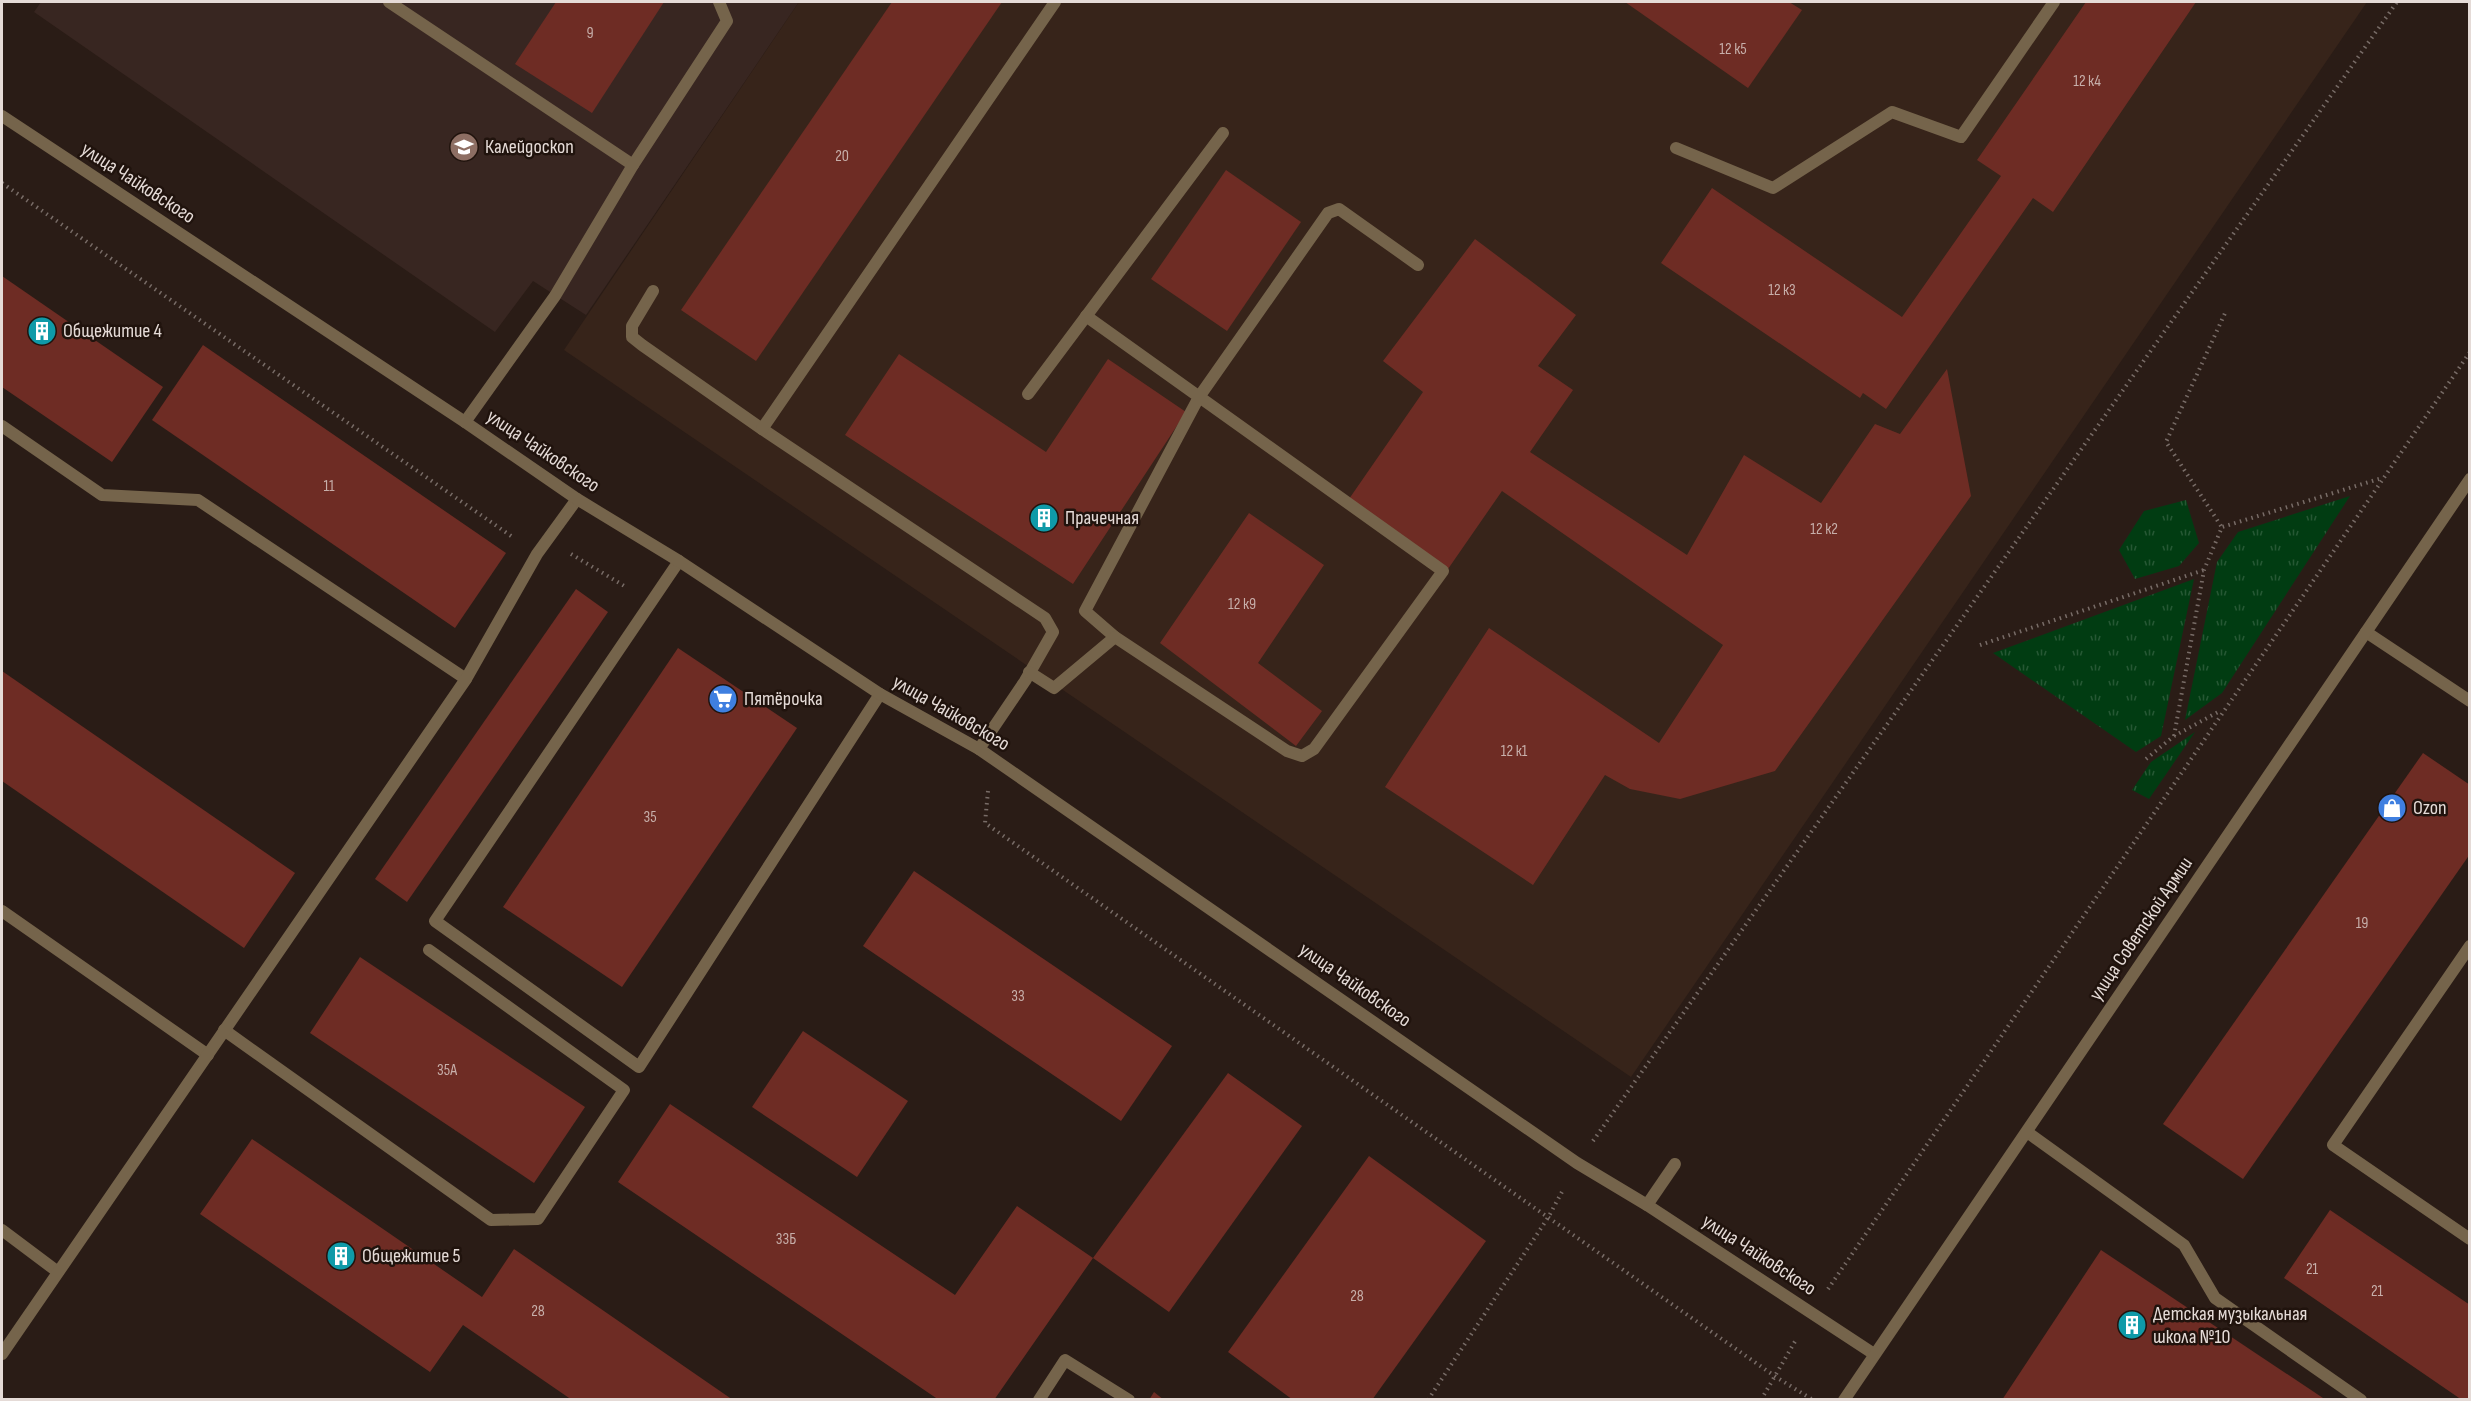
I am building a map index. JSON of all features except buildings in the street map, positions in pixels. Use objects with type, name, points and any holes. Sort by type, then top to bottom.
[{"type":"street","points":[[389,2],[633,165]]},
{"type":"street","points":[[465,422],[555,296],[633,165],[727,21],[719,2]]},
{"type":"street","points":[[762,429],[1055,2]]},
{"type":"street","points":[[1676,148],[1773,188],[1892,112],[1961,137],[2054,2]]},
{"type":"street","name":"улица Чайковского","points":[[2,116],[465,422],[577,499],[679,561],[880,694],[979,749],[1577,1163],[1647,1205],[1874,1354]]},
{"type":"street","points":[[1029,394],[1223,133]]},
{"type":"street","points":[[1086,316],[1199,397],[1443,571],[1314,749],[1302,756],[1287,751],[1115,637],[1085,611],[1199,397],[1328,213],[1339,209],[1418,265]]},
{"type":"street","points":[[653,291],[632,326],[632,337],[762,429],[1045,618],[1053,632],[979,749]]},
{"type":"street","points":[[2,426],[102,495],[198,500],[466,679]]},
{"type":"street","name":"улица Советской Армии","points":[[1844,1400],[2469,479]]},
{"type":"street","points":[[2,1354],[466,679],[537,554],[577,499]]},
{"type":"street","points":[[679,561],[435,921],[639,1067],[880,694]]},
{"type":"street","points":[[2366,632],[2469,701]]},
{"type":"street","points":[[1029,672],[1054,688],[1115,637]]},
{"type":"street","points":[[2,911],[208,1055]]},
{"type":"street","points":[[2469,946],[2333,1145],[2469,1239]]},
{"type":"street","points":[[225,1030],[491,1220],[538,1219],[624,1090],[429,950]]},
{"type":"street","points":[[2027,1132],[2184,1245],[2215,1298],[2361,1400]]},
{"type":"street","points":[[1647,1205],[1675,1164]]},
{"type":"street","points":[[2,1230],[58,1272]]},
{"type":"street","points":[[1039,1400],[1065,1360],[1129,1400]]},
{"type":"path","points":[[1428,1400],[1549,1216],[1577,1163],[2397,2]]},
{"type":"path","points":[[2,183],[537,554],[561,548],[651,602]]},
{"type":"path","points":[[2222,527],[2166,442],[2226,311]]},
{"type":"path","points":[[1761,1400],[1811,1313],[2469,352]]},
{"type":"path","points":[[2222,527],[2381,479]]},
{"type":"path","points":[[2174,736],[2204,570],[2222,527]]},
{"type":"path","points":[[1980,645],[2204,570]]},
{"type":"path","points":[[2146,759],[2174,736],[2208,720],[2224,709]]},
{"type":"path","points":[[978,784],[988,791],[985,823],[1776,1377],[1813,1400]]},
{"type":"shaded area","name":"Калейдоскоп","points":[[41,2],[799,2],[586,315],[533,281],[495,332],[34,12]]},
{"type":"shaded area","points":[[799,2],[2367,2],[1631,1077],[564,350]]},
{"type":"green space","points":[[2350,496],[2222,693],[2185,720],[2217,562],[2238,532]]},
{"type":"green space","points":[[2186,500],[2199,543],[2179,566],[2135,579],[2119,550],[2144,511]]},
{"type":"green space","points":[[2194,579],[2161,736],[2136,752],[1993,653]]},
{"type":"green space","points":[[2195,732],[2149,799],[2132,790],[2151,762]]},
{"type":"place","name":"Калейдоскоп","points":[[464,147]]},
{"type":"place","name":"Общежитие 4","points":[[42,331]]},
{"type":"place","name":"Прачечная","points":[[1044,518]]},
{"type":"place","name":"Пятёрочка","points":[[723,699]]},
{"type":"place","name":"Ozon","points":[[2392,808]]},
{"type":"place","name":"Общежитие 5","points":[[341,1256]]},
{"type":"place","name":"Детская музыкальная школа №10","points":[[2132,1325]]}]
